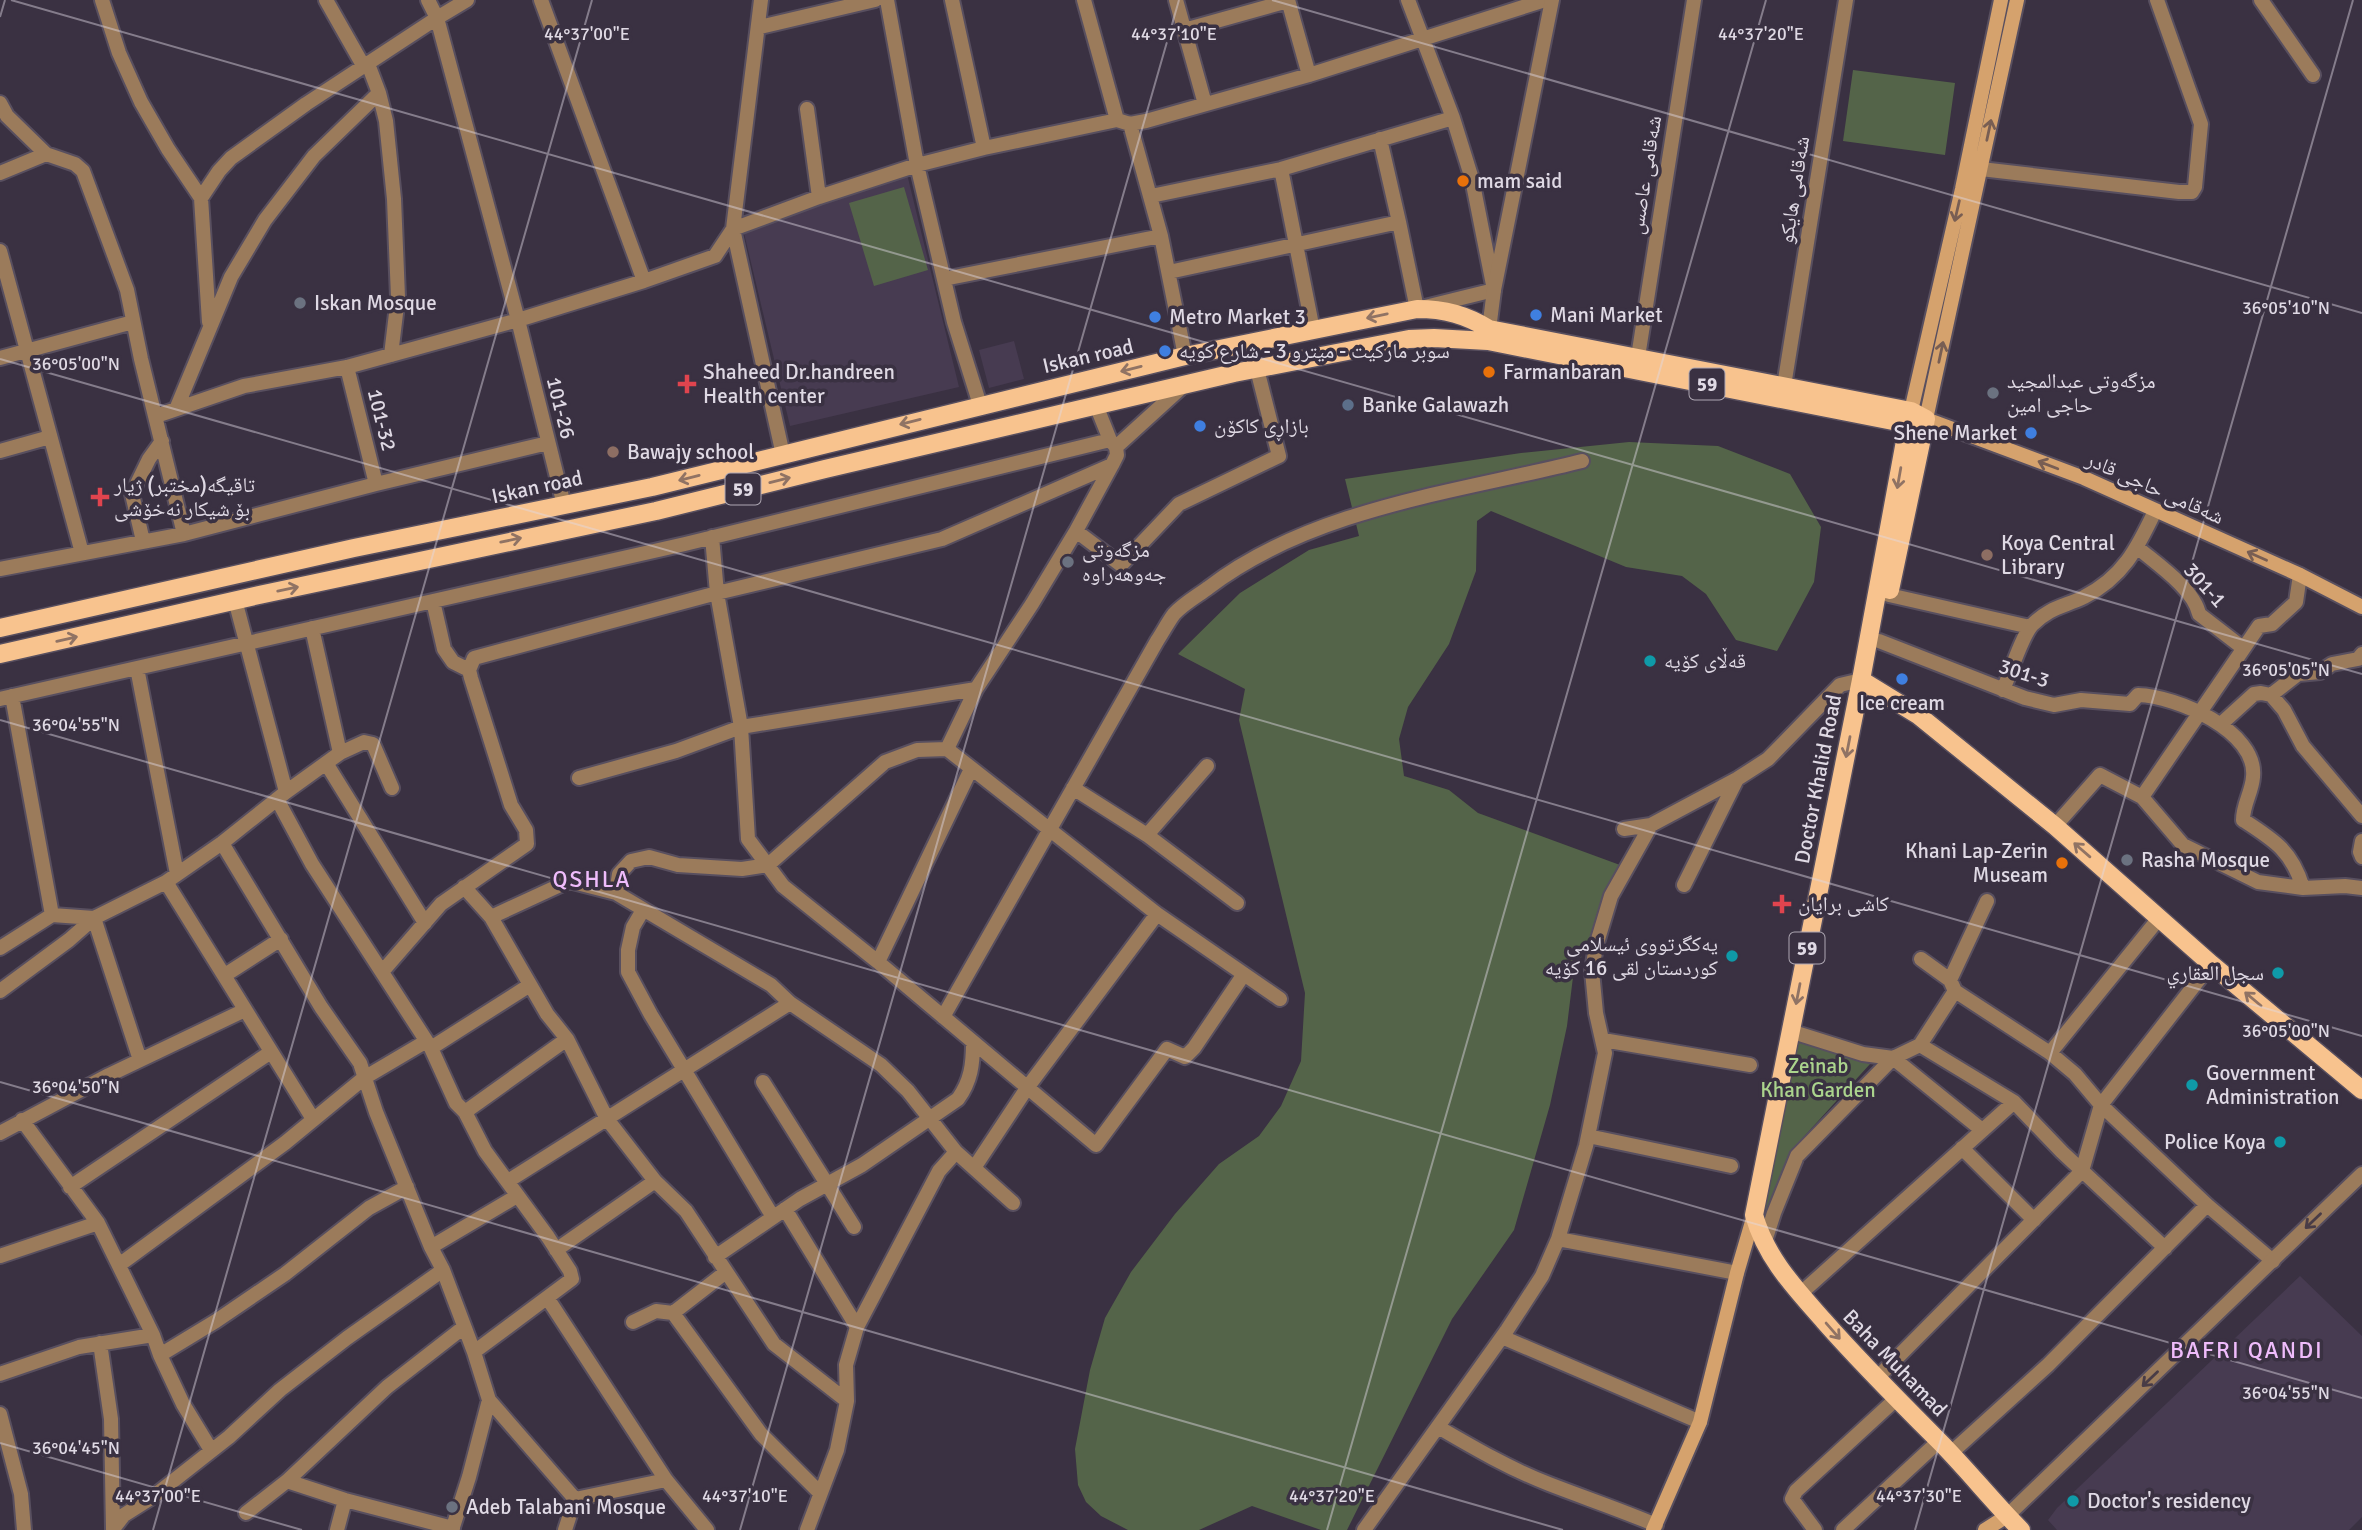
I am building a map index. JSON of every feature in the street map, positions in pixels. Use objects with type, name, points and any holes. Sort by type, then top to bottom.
[{"type":"main road","points":[[1915,418],[2000,0]]},
{"type":"main road","points":[[1915,418],[1981,169],[2017,0]]},
{"type":"main road","points":[[1418,309],[1424,338]]},
{"type":"main road","name":"Iskan road","points":[[0,628],[341,551],[629,491],[1185,356],[1418,309],[1435,309],[1471,318],[1489,335]]},
{"type":"main road","name":"59","points":[[1489,335],[1915,418]]},
{"type":"main road","name":"59","points":[[0,654],[235,600],[636,514],[1184,385],[1342,351],[1424,338],[1489,335],[1637,357],[1784,386],[1915,418]]},
{"type":"main road","name":"59","points":[[1866,682],[1889,595],[1915,418]]},
{"type":"main road","name":"59","points":[[1866,682],[1915,418]]},
{"type":"main road","name":"شەقامی حاجی قادر","points":[[1915,418],[2084,478],[2300,575],[2362,607]]},
{"type":"main road","points":[[629,491],[636,514]]},
{"type":"main road","points":[[1866,682],[1918,715],[2055,826],[2211,964],[2362,1090]]},
{"type":"main road","name":"Doctor Khalid Road","points":[[1754,1216],[1790,1031],[1866,682]]},
{"type":"main road","points":[[1654,1528],[1700,1422],[1754,1216]]},
{"type":"main road","name":"Baha Muhamad","points":[[1754,1216],[1771,1258],[1800,1294],[1876,1379],[1945,1447],[2021,1530]]},
{"type":"main road","points":[[1985,1530],[2007,1516]]},
{"type":"street","points":[[102,0],[119,53],[141,102],[201,198],[209,327]]},
{"type":"street","points":[[326,0],[366,66],[379,93],[386,121],[394,199],[398,297],[391,355]]},
{"type":"street","name":"101-26","points":[[428,0],[437,18],[518,320],[564,505]]},
{"type":"street","points":[[201,198],[231,158],[306,104],[467,0]]},
{"type":"street","points":[[541,0],[644,281]]},
{"type":"street","points":[[761,0],[760,27],[733,229],[783,455]]},
{"type":"street","points":[[760,27],[875,0]]},
{"type":"street","points":[[887,0],[917,165],[954,322],[980,405]]},
{"type":"street","points":[[952,0],[984,148]]},
{"type":"street","points":[[1084,0],[1151,195],[1185,356]]},
{"type":"street","points":[[1176,0],[1205,104]]},
{"type":"street","points":[[1408,0],[1453,118],[1472,178],[1494,290]]},
{"type":"street","points":[[156,416],[244,386],[347,367],[518,320],[644,281],[715,256],[733,229],[917,165],[984,148],[1205,104],[1309,75],[1545,0]]},
{"type":"street","points":[[1489,335],[1494,290],[1552,0]]},
{"type":"street","name":"شه‌قامی عاصس","points":[[1637,357],[1694,0]]},
{"type":"street","name":"شه‌قامی هایكو","points":[[1784,386],[1846,0]]},
{"type":"street","points":[[1981,169],[2192,192],[2195,187],[2201,124],[2157,0]]},
{"type":"street","points":[[2262,0],[2313,75]]},
{"type":"street","points":[[1184,30],[1288,1],[1309,75]]},
{"type":"street","points":[[177,408],[231,277],[265,220],[314,156],[379,93]]},
{"type":"street","points":[[0,103],[7,116],[47,154],[75,164],[83,171],[127,290],[184,534]]},
{"type":"street","points":[[807,109],[819,197]]},
{"type":"street","points":[[1151,195],[1281,169],[1453,118]]},
{"type":"street","points":[[1380,139],[1418,309],[1494,290]]},
{"type":"street","points":[[0,173],[47,154]]},
{"type":"street","points":[[1281,169],[1313,330]]},
{"type":"street","points":[[1169,271],[1399,222]]},
{"type":"street","points":[[944,279],[1161,236]]},
{"type":"street","points":[[0,251],[82,553]]},
{"type":"street","points":[[0,358],[133,322]]},
{"type":"street","name":"101-32","points":[[347,367],[376,484]]},
{"type":"street","points":[[1076,531],[1121,565],[1179,504],[1279,456],[1257,369]]},
{"type":"street","points":[[52,915],[6,697],[1113,444],[1184,385]]},
{"type":"street","points":[[947,749],[976,689],[1076,531],[1117,455],[1096,405]]},
{"type":"street","points":[[0,451],[50,437]]},
{"type":"street","points":[[143,541],[132,495],[149,460],[162,441]]},
{"type":"street","points":[[0,569],[184,534],[548,443]]},
{"type":"street","points":[[943,1017],[1176,612],[1231,570],[1306,533],[1433,495],[1582,461]]},
{"type":"street","points":[[382,972],[441,904],[527,844],[526,830],[512,804],[469,670],[474,658],[717,593],[942,539],[1112,466]]},
{"type":"street","points":[[2003,690],[2030,627],[2052,608],[2083,597],[2126,566],[2138,548],[2155,511]]},
{"type":"street","points":[[712,537],[717,593],[741,727],[748,839],[783,886],[1096,1145],[1167,1049],[1185,1057],[1194,1048],[1244,974]]},
{"type":"street","name":"301-1","points":[[2138,548],[2178,583],[2197,605],[2199,614],[2243,648]]},
{"type":"street","points":[[2142,797],[2259,626],[2272,624],[2296,602],[2300,575]]},
{"type":"street","points":[[1889,595],[2030,627]]},
{"type":"street","points":[[235,600],[282,796],[312,864],[428,1045],[456,1103],[465,1112],[485,1151],[570,1271],[572,1279],[474,1352]]},
{"type":"street","points":[[433,601],[444,649],[453,662],[469,670]]},
{"type":"street","points":[[312,628],[340,754]]},
{"type":"street","name":"301-3","points":[[1879,641],[2003,690],[2054,705],[2081,700],[2130,704],[2138,695],[2155,696],[2199,711]]},
{"type":"street","points":[[2271,695],[2298,674],[2320,671],[2332,664],[2358,659],[2362,654]]},
{"type":"street","points":[[137,668],[172,878],[245,1010],[313,1119]]},
{"type":"street","points":[[1625,830],[1651,825],[1737,779],[1768,759],[1840,685],[1866,682]]},
{"type":"street","points":[[579,778],[676,751],[741,727],[976,689]]},
{"type":"street","points":[[2221,724],[2254,694],[2271,695],[2284,710],[2303,746],[2362,816]]},
{"type":"street","points":[[2199,711],[2221,724],[2250,755],[2253,778],[2244,820],[2280,844],[2299,873],[2303,888]]},
{"type":"street","points":[[0,991],[94,918],[172,878],[340,754],[364,742],[373,744],[392,788]]},
{"type":"street","points":[[616,893],[620,874],[631,861],[649,857],[678,865],[742,869],[768,865],[886,761],[917,750],[947,749],[1157,914],[1280,999]]},
{"type":"street","points":[[326,763],[425,923]]},
{"type":"street","points":[[1147,835],[1208,766]]},
{"type":"street","points":[[878,962],[971,769]]},
{"type":"street","points":[[2055,826],[2100,775],[2142,797],[2183,845],[2258,882],[2303,888],[2362,888]]},
{"type":"street","points":[[1684,885],[1737,779]]},
{"type":"street","points":[[1073,788],[1147,835],[1237,902]]},
{"type":"street","points":[[1370,1528],[1542,1276],[1558,1239],[1588,1136],[1605,1053],[1596,1013],[1592,971],[1596,946],[1611,896],[1651,825]]},
{"type":"street","points":[[2362,841],[2362,857]]},
{"type":"street","points":[[222,843],[270,926],[360,1063],[430,1247],[443,1270],[489,1400],[575,1499]]},
{"type":"street","points":[[491,917],[569,881],[616,893],[771,985],[790,1003],[881,1065],[908,1091],[956,1152],[1013,1203]]},
{"type":"street","points":[[464,887],[491,917],[547,1014],[567,1039],[607,1119],[655,1181],[686,1211],[774,1344],[847,1402]]},
{"type":"street","points":[[1764,1244],[1797,1156],[1893,1058],[1920,1045],[1953,985],[1987,901]]},
{"type":"street","points":[[643,910],[633,927],[628,950],[628,972],[650,1015],[723,1138],[779,1213],[857,1327]]},
{"type":"street","points":[[974,1168],[1027,1088],[1157,914]]},
{"type":"street","points":[[0,948],[52,915],[94,918]]},
{"type":"street","points":[[2050,1053],[2160,917]]},
{"type":"street","points":[[94,918],[140,1060]]},
{"type":"street","points":[[225,975],[281,939]]},
{"type":"street","points":[[1921,959],[2075,1074],[2082,1086],[2101,1105],[2207,1205],[2273,1261]]},
{"type":"street","points":[[1876,1379],[2082,1171],[2101,1105],[2211,964]]},
{"type":"street","points":[[118,1265],[285,1143],[364,1077],[428,1045],[530,985]]},
{"type":"street","points":[[508,1181],[790,1003]]},
{"type":"street","points":[[0,1133],[140,1060],[245,1010]]},
{"type":"street","points":[[1790,1031],[1863,1054],[1893,1058],[1982,1130]]},
{"type":"street","points":[[465,1112],[567,1039]]},
{"type":"street","points":[[1603,1040],[1751,1065]]},
{"type":"street","points":[[715,1257],[779,1213],[862,1165],[958,1098],[967,1086],[973,1043]]},
{"type":"street","points":[[1920,1045],[2014,1101],[2082,1171],[2165,1248]]},
{"type":"street","points":[[70,1187],[271,1052]]},
{"type":"street","points":[[763,1082],[854,1227]]},
{"type":"street","points":[[1800,1294],[2014,1101]]},
{"type":"street","points":[[22,1120],[98,1223],[153,1335],[183,1404],[211,1450]]},
{"type":"street","points":[[1588,1136],[1731,1166]]},
{"type":"street","points":[[1962,1149],[2034,1220]]},
{"type":"street","points":[[807,1530],[837,1450],[847,1402],[846,1365],[857,1327],[939,1171],[956,1152]]},
{"type":"street","points":[[2007,1516],[2362,1174]]},
{"type":"street","points":[[556,1250],[655,1181]]},
{"type":"street","points":[[160,1355],[285,1274],[369,1208],[407,1187]]},
{"type":"street","points":[[430,1247],[517,1196]]},
{"type":"street","points":[[1843,1530],[2048,1365],[2207,1205]]},
{"type":"street","points":[[0,1256],[98,1223]]},
{"type":"street","points":[[1558,1239],[1737,1273]]},
{"type":"street","points":[[113,1529],[124,1515],[154,1496],[229,1437],[280,1390],[347,1338],[443,1270]]},
{"type":"street","points":[[633,1322],[656,1311],[673,1313],[726,1272]]},
{"type":"street","points":[[548,1299],[666,1480],[707,1530]]},
{"type":"street","points":[[673,1313],[761,1434],[820,1493]]},
{"type":"street","points":[[246,1513],[287,1481],[387,1387],[464,1327]]},
{"type":"street","points":[[0,1374],[64,1351],[153,1335]]},
{"type":"street","points":[[1502,1337],[1700,1422]]},
{"type":"street","points":[[100,1343],[111,1419],[113,1529]]},
{"type":"street","points":[[1815,1530],[1792,1499],[1796,1492],[1896,1399]]},
{"type":"street","points":[[287,1481],[452,1529],[489,1400]]},
{"type":"street","points":[[0,1414],[22,1494],[24,1530]]},
{"type":"street","points":[[1438,1427],[1496,1461],[1626,1512],[1654,1528]]},
{"type":"street","points":[[575,1499],[666,1480]]},
{"type":"street","points":[[565,1530],[575,1499]]},
{"type":"street","points":[[337,1530],[345,1500]]},
{"type":"shaded area","points":[[907,174],[959,387],[790,426],[744,233]]},
{"type":"shaded area","points":[[1014,341],[1024,379],[989,388],[979,350]]},
{"type":"shaded area","points":[[2300,1276],[2362,1336],[2362,1517],[2349,1530],[2057,1530],[2048,1520],[2057,1508]]},
{"type":"green space","points":[[1853,70],[1955,83],[1945,155],[1843,141]]},
{"type":"green space","points":[[904,187],[928,270],[874,286],[849,203]]},
{"type":"green space","points":[[1629,442],[1718,446],[1790,474],[1821,527],[1814,582],[1777,651],[1736,640],[1706,594],[1682,576],[1626,567],[1491,511],[1477,521],[1476,571],[1449,644],[1408,707],[1399,739],[1404,776],[1449,790],[1478,813],[1620,865],[1573,977],[1567,1026],[1550,1105],[1514,1230],[1452,1319],[1347,1530],[1321,1530],[1252,1506],[1199,1530],[1128,1530],[1101,1516],[1086,1502],[1078,1485],[1075,1449],[1090,1370],[1105,1318],[1131,1272],[1175,1214],[1219,1164],[1259,1136],[1281,1106],[1301,1061],[1305,993],[1239,720],[1245,689],[1178,654],[1240,593],[1309,550],[1359,536],[1345,479],[1521,453]]},
{"type":"green space","name":"Zeinab Khan Garden","points":[[1796,1041],[1870,1064],[1790,1152],[1766,1214],[1764,1183]]},
{"type":"place","name":"mam said","points":[[1463,181]]},
{"type":"place","name":"Iskan Mosque","points":[[300,303]]},
{"type":"place","name":"Mani Market","points":[[1536,315]]},
{"type":"place","name":"Metro Market 3","points":[[1155,317]]},
{"type":"place","name":"سوبر ماركيت - ميترو 3 - شارع كويه","points":[[1165,351]]},
{"type":"place","name":"Farmanbaran","points":[[1489,372]]},
{"type":"place","name":"Shaheed Dr.handreen Health center","points":[[687,384]]},
{"type":"place","name":"مزگه‌وتی عبدالمجید حاجی امین","points":[[1993,393]]},
{"type":"place","name":"Banke Galawazh","points":[[1348,405]]},
{"type":"place","name":"بازاڕی کاکۆن","points":[[1200,426]]},
{"type":"place","name":"Shene Market","points":[[2031,433]]},
{"type":"place","name":"Bawajy school","points":[[613,452]]},
{"type":"place","name":"تاقیگە(مختبر) ژیار بۆ شیکار نەخۆشی","points":[[100,497]]},
{"type":"place","name":"Koya Central Library","points":[[1987,555]]},
{"type":"place","name":"مزگه‌وتی جه‌وهه‌راوه","points":[[1068,562]]},
{"type":"place","name":"قەڵای کۆیە","points":[[1650,661]]},
{"type":"place","name":"Ice cream","points":[[1902,679]]},
{"type":"place","name":"Rasha Mosque","points":[[2127,860]]},
{"type":"place","name":"Khani Lap-Zerin Museam","points":[[2062,863]]},
{"type":"place","name":"كاشی برایان","points":[[1782,904]]},
{"type":"place","name":"يه‌كگرتووی ئیسلامی كوردستان لقی 16 كۆیه‌","points":[[1732,956]]},
{"type":"place","name":"سجل العقاري","points":[[2278,973]]},
{"type":"place","name":"Government Administration","points":[[2192,1085]]},
{"type":"place","name":"Police Koya","points":[[2280,1142]]},
{"type":"place","name":"Doctor's residency","points":[[2073,1501]]},
{"type":"place","name":"Adeb Talabani Mosque","points":[[452,1507]]},
{"type":"district","name":"QSHLA","points":[[592,879]]},
{"type":"district","name":"BAFRI QANDI","points":[[2247,1350]]}]
